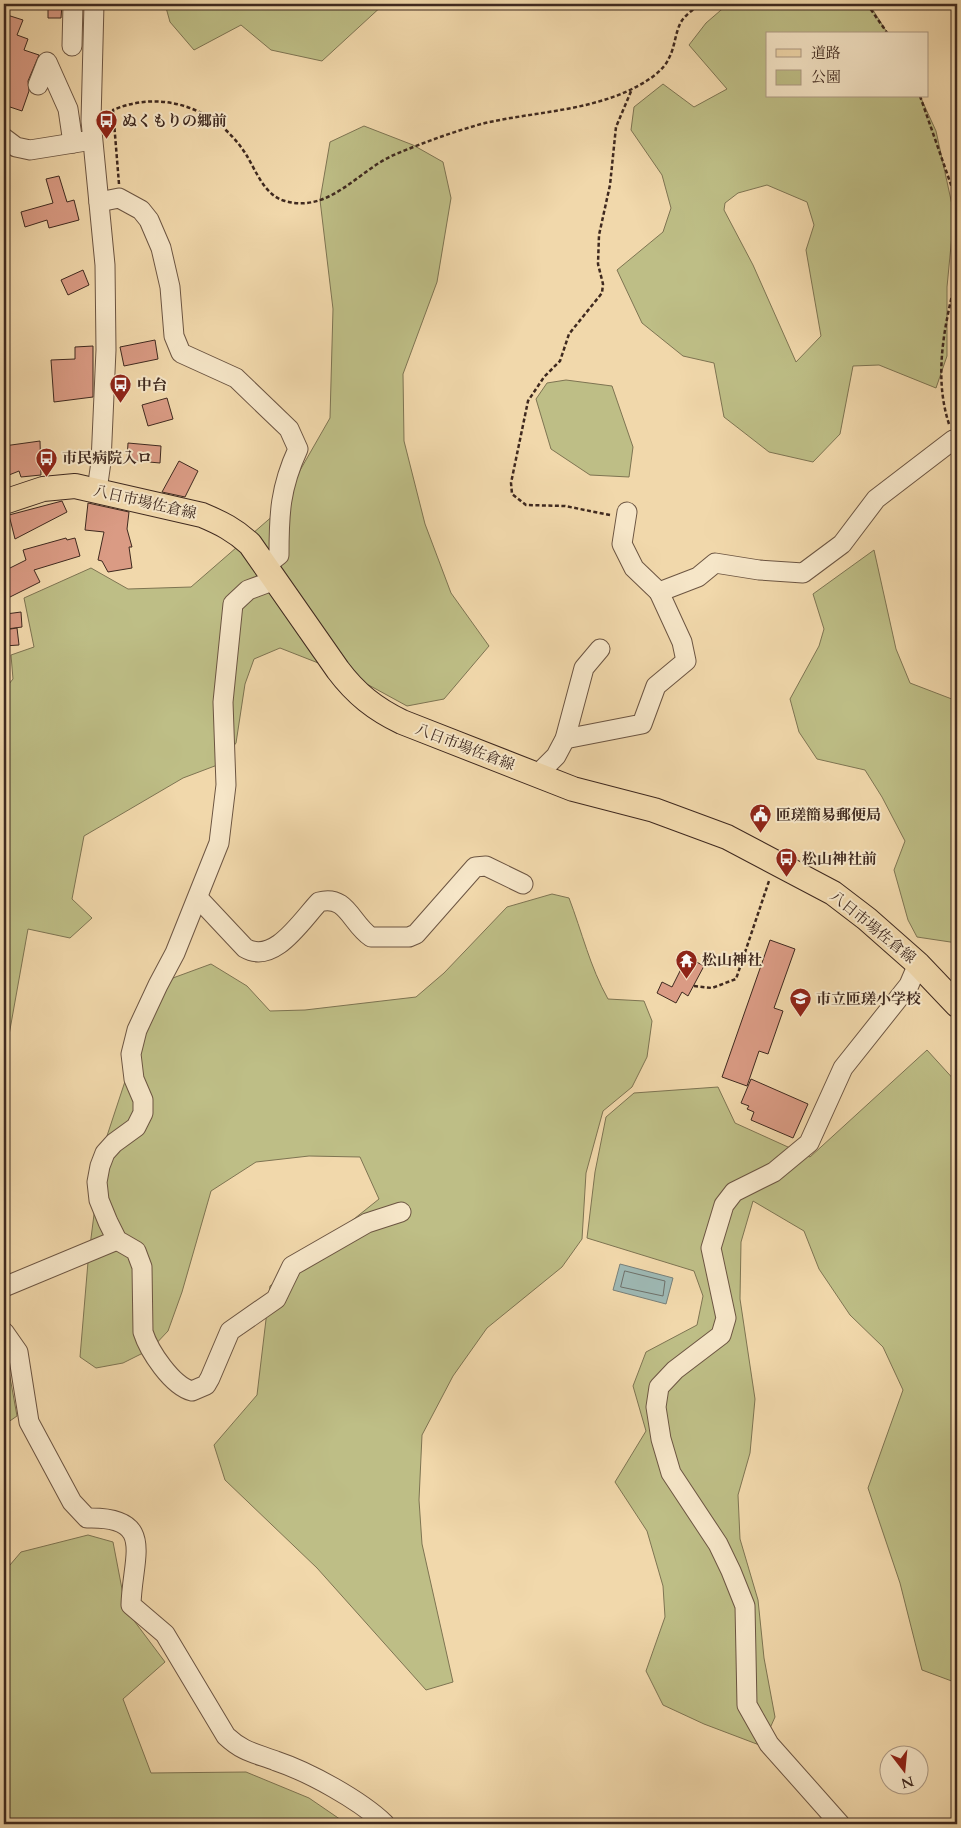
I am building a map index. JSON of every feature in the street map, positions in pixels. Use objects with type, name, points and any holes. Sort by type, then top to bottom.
[{"type":"main road","name":"八日市場佐倉線","points":[[4,502],[24,494],[54,487],[75,486],[202,515],[222,523],[237,532],[250,544],[338,670],[369,704],[402,722],[573,789],[654,810],[708,828],[833,892],[868,919],[918,964],[957,1005]]},
{"type":"street","points":[[72,46],[73,4]]},
{"type":"street","points":[[94,4],[90,79],[92,140],[105,265],[106,350],[97,490]]},
{"type":"street","points":[[38,85],[47,62],[68,109],[73,143]]},
{"type":"street","points":[[4,138],[16,147],[30,150],[92,140]]},
{"type":"street","points":[[99,202],[119,198],[141,210],[149,220],[161,248],[170,287],[174,336],[181,353],[236,378],[289,429],[298,449],[286,474],[279,509],[279,555],[270,573],[240,596],[233,604],[222,702],[226,785],[224,819],[219,843],[199,899],[176,953],[158,984],[137,1030],[131,1054],[134,1079],[143,1100],[143,1113],[136,1126],[114,1143],[105,1153],[97,1182],[99,1200],[117,1240],[136,1251],[139,1258],[142,1268],[146,1342],[157,1360],[186,1390],[192,1391],[206,1385],[230,1331],[276,1299],[292,1266],[367,1223],[402,1212]]},
{"type":"street","points":[[659,592],[698,578],[715,563],[759,570],[803,573],[842,544],[876,499],[954,440]]},
{"type":"street","points":[[565,739],[642,724],[656,686],[686,661],[682,642],[659,592],[634,568],[622,544],[626,512]]},
{"type":"street","points":[[537,775],[556,756],[565,739],[584,668],[600,649]]},
{"type":"street","points":[[199,899],[245,948],[252,952],[262,953],[276,947],[319,902],[326,900],[339,902],[371,937],[409,937],[416,934],[475,867],[486,866],[523,884]]},
{"type":"street","points":[[840,1824],[769,1744],[747,1705],[744,1606],[731,1571],[718,1544],[671,1473],[661,1439],[656,1406],[659,1388],[675,1370],[721,1335],[726,1318],[711,1248],[724,1205],[734,1192],[774,1172],[809,1143],[843,1068],[909,986],[918,964]]},
{"type":"street","points":[[4,1287],[117,1240]]},
{"type":"street","points":[[4,1332],[18,1352],[29,1422],[72,1502],[87,1518],[118,1520],[130,1527],[137,1542],[131,1605],[165,1634],[226,1736],[238,1748],[277,1761],[340,1791],[385,1824]]},
{"type":"path","points":[[119,198],[113,110],[125,105],[152,102],[177,104],[198,110],[228,130],[269,190],[284,201],[305,202],[339,193],[361,174],[394,155],[459,131],[486,123],[590,104],[632,89],[658,73],[669,59],[681,21],[700,4]]},
{"type":"path","points":[[867,4],[887,32]]},
{"type":"path","points":[[626,512],[606,516],[565,506],[526,506],[512,494],[511,482],[528,401],[544,377],[560,361],[569,334],[602,293],[604,284],[598,264],[599,235],[610,185],[616,127],[632,89]]},
{"type":"path","points":[[921,98],[955,190],[957,202]]},
{"type":"path","points":[[954,440],[943,407],[940,356],[957,275]]},
{"type":"path","points":[[694,986],[712,988],[736,979],[759,905],[776,863]]},
{"type":"green space","points":[[165,4],[384,4],[322,61],[271,50],[241,25],[194,50],[170,22]]},
{"type":"green space","points":[[728,4],[852,4],[873,10],[887,32],[766,32],[766,98],[921,98],[936,131],[954,214],[947,287],[947,356],[936,388],[879,365],[853,366],[840,434],[813,462],[769,452],[724,417],[714,363],[683,356],[642,323],[617,270],[663,232],[671,208],[662,175],[631,130],[634,107],[663,84],[694,107],[727,89],[689,45],[706,23]],"holes":[[[767,185],[807,202],[814,225],[806,250],[821,336],[796,362],[753,265],[724,210],[725,203],[738,193]]]},
{"type":"green space","points":[[364,126],[413,145],[443,162],[451,198],[437,282],[403,374],[404,441],[425,524],[451,593],[489,646],[444,699],[407,706],[354,677],[280,648],[254,659],[245,684],[236,743],[220,764],[183,778],[84,836],[72,899],[92,918],[70,938],[28,929],[4,1063],[4,690],[13,679],[11,655],[34,647],[24,598],[91,568],[128,589],[191,587],[275,514],[330,418],[333,309],[320,200],[330,142]]},
{"type":"green space","points":[[566,380],[612,386],[633,447],[629,477],[590,475],[551,449],[536,399],[547,383]]},
{"type":"green space","points":[[874,550],[896,649],[910,683],[957,701],[957,943],[917,937],[908,920],[894,870],[905,841],[882,797],[865,770],[817,759],[799,732],[790,699],[819,646],[824,629],[813,594]]},
{"type":"green space","points":[[552,894],[569,898],[591,962],[608,999],[644,1001],[652,1021],[647,1057],[632,1087],[603,1111],[586,1173],[582,1239],[562,1267],[487,1328],[453,1376],[422,1435],[419,1500],[422,1544],[453,1682],[426,1690],[317,1568],[225,1480],[214,1445],[257,1395],[270,1286],[379,1199],[360,1157],[309,1156],[256,1162],[211,1191],[182,1292],[168,1331],[151,1349],[123,1363],[96,1368],[80,1357],[88,1262],[102,1151],[141,1033],[162,982],[211,964],[247,986],[270,1011],[305,1010],[416,997],[444,973],[507,907]]},
{"type":"green space","points":[[927,1050],[957,1083],[957,1683],[922,1670],[900,1583],[868,1488],[903,1390],[883,1347],[850,1315],[819,1269],[804,1231],[753,1201],[741,1242],[740,1299],[755,1399],[750,1453],[738,1495],[740,1539],[758,1600],[764,1658],[775,1717],[762,1746],[704,1724],[663,1705],[646,1671],[665,1617],[663,1586],[647,1531],[615,1482],[646,1431],[633,1386],[646,1352],[697,1325],[703,1296],[694,1271],[587,1238],[595,1172],[606,1117],[634,1093],[718,1087],[735,1123],[810,1157]]},
{"type":"green space","points":[[4,1344],[17,1416],[4,1425]]},
{"type":"green space","points":[[88,1535],[113,1542],[126,1610],[165,1662],[123,1699],[151,1773],[246,1772],[309,1798],[347,1824],[4,1824],[4,1572],[21,1552]]},
{"type":"water","points":[[620,1264],[673,1278],[666,1304],[613,1290]]},
{"type":"building","points":[[48,4],[62,4],[61,18],[48,18]]},
{"type":"building","points":[[4,14],[23,20],[17,35],[28,39],[24,50],[39,55],[28,81],[29,91],[22,111],[4,105]]},
{"type":"building","points":[[59,176],[67,202],[74,200],[79,220],[49,228],[47,220],[25,227],[21,212],[53,203],[46,179]]},
{"type":"building","points":[[83,270],[89,285],[68,295],[61,280]]},
{"type":"building","points":[[155,340],[158,359],[124,366],[120,347]]},
{"type":"building","points":[[93,346],[93,397],[54,402],[51,360],[75,359],[75,347]]},
{"type":"building","points":[[167,398],[173,419],[148,426],[142,405]]},
{"type":"building","points":[[40,441],[41,475],[21,477],[19,471],[4,477],[4,446]]},
{"type":"building","points":[[128,443],[161,446],[160,463],[127,460]]},
{"type":"building","points":[[179,461],[198,471],[185,497],[162,492]]},
{"type":"building","points":[[62,501],[67,512],[15,539],[9,515]]},
{"type":"building","points":[[88,503],[129,512],[127,529],[132,547],[129,547],[132,568],[108,572],[102,561],[98,560],[104,532],[85,530]]},
{"type":"building","points":[[66,538],[67,540],[75,538],[80,556],[34,570],[40,582],[4,600],[4,571],[26,560],[23,550]]},
{"type":"building","points":[[21,612],[22,627],[7,629],[6,614]]},
{"type":"building","points":[[17,628],[19,645],[4,646],[4,630]]},
{"type":"building","points":[[770,940],[795,949],[774,1008],[783,1011],[768,1054],[759,1051],[747,1086],[722,1077]]},
{"type":"building","points":[[687,957],[704,966],[688,996],[682,992],[676,1003],[657,993],[662,982],[672,987]]},
{"type":"building","points":[[751,1079],[808,1104],[793,1138],[751,1120],[754,1112],[747,1109],[749,1106],[741,1103]]},
{"type":"place","name":"ぬくもりの郷前","points":[[106,140]]},
{"type":"place","name":"中台","points":[[121,404]]},
{"type":"place","name":"市民病院入ロ","points":[[46,477]]},
{"type":"place","name":"匝瑳簡易郵便局","points":[[760,834]]},
{"type":"place","name":"松山神社前","points":[[786,878]]},
{"type":"place","name":"松山神社","points":[[686,979]]},
{"type":"place","name":"市立匝瑳小学校","points":[[800,1018]]}]
